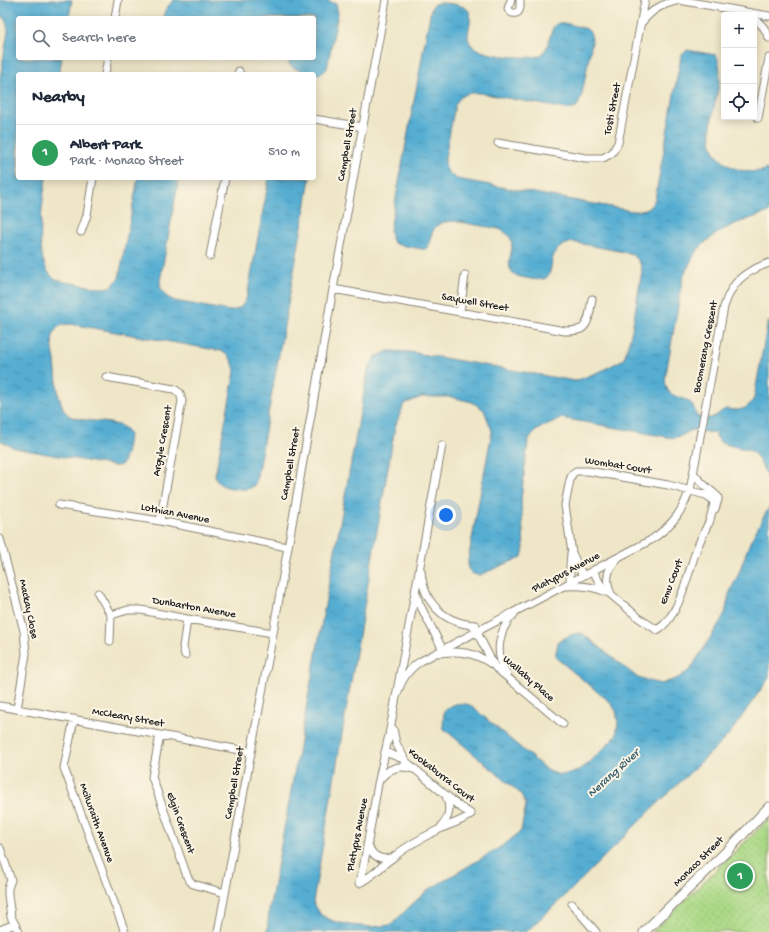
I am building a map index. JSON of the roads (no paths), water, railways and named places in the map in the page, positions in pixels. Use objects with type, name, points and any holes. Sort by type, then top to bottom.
[{"type":"street","name":"Campbell Street","points":[[218,932],[386,0]]},
{"type":"street","points":[[511,0],[508,10],[511,13],[514,13],[519,9],[520,0]]},
{"type":"street","name":"Tosti Street","points":[[498,143],[586,158],[603,158],[612,153],[618,143],[645,0]]},
{"type":"street","points":[[640,24],[656,8],[666,3],[681,0],[737,12]]},
{"type":"street","points":[[115,16],[119,1]]},
{"type":"street","points":[[757,15],[769,16]]},
{"type":"street","points":[[757,21],[764,28],[769,38]]},
{"type":"street","points":[[758,118],[769,58]]},
{"type":"street","points":[[105,72],[108,60]]},
{"type":"street","points":[[316,119],[363,127]]},
{"type":"street","points":[[80,232],[87,214],[93,180]]},
{"type":"street","points":[[210,256],[225,180]]},
{"type":"street","name":"Boomerang Crescent","points":[[701,432],[724,307],[727,298],[738,280],[752,269],[769,263]]},
{"type":"street","points":[[460,312],[465,275]]},
{"type":"street","name":"Saywell Street","points":[[333,289],[565,331],[575,331],[584,326],[588,319],[592,299]]},
{"type":"street","name":"Argyle Crescent","points":[[106,377],[174,390],[180,393],[182,401],[160,521]]},
{"type":"street","name":"Platypus Avenue","points":[[396,697],[400,685],[408,672],[417,664],[434,654],[444,651],[476,632],[661,534],[670,526],[681,511],[689,491],[694,474],[701,432]]},
{"type":"street","name":"Platypus Avenue","points":[[359,883],[392,721],[442,445]]},
{"type":"street","name":"Wombat Court","points":[[583,576],[572,550],[565,503],[570,480],[575,471],[588,471],[668,485],[689,491]]},
{"type":"street","name":"Emu Court","points":[[593,571],[601,586],[647,624],[657,630],[661,627],[669,618],[678,601],[696,551],[718,503],[718,498],[694,474]]},
{"type":"street","name":"Emu Court","points":[[689,491],[706,495],[713,500],[714,508],[709,523]]},
{"type":"street","name":"Lothian Avenue","points":[[59,505],[160,521],[287,548]]},
{"type":"street","name":"Mackay Close","points":[[0,539],[24,631],[26,654],[17,709]]},
{"type":"street","name":"Wombat Court","points":[[566,585],[572,550]]},
{"type":"street","points":[[611,594],[608,585],[608,573],[614,563],[622,556]]},
{"type":"street","points":[[420,562],[424,588],[434,606],[442,613],[458,622],[473,625],[487,624],[499,620]]},
{"type":"street","points":[[566,585],[600,589],[611,594]]},
{"type":"street","points":[[416,587],[416,594],[419,603],[444,651],[469,653],[481,658],[496,668]]},
{"type":"street","points":[[98,594],[111,615],[110,641]]},
{"type":"street","name":"Dunbarton Avenue","points":[[111,615],[128,610],[141,610],[273,633]]},
{"type":"street","points":[[510,680],[501,663],[499,655],[499,642],[503,630],[518,610]]},
{"type":"street","points":[[185,655],[183,646],[187,619]]},
{"type":"street","name":"Wallaby Place","points":[[473,625],[496,668],[564,724]]},
{"type":"street","name":"McCleary Street","points":[[0,706],[251,752]]},
{"type":"street","name":"Mcilwraith Avenue","points":[[74,719],[64,768],[125,932]]},
{"type":"street","points":[[392,721],[394,737],[408,764]]},
{"type":"street","name":"Elgin Crescent","points":[[160,735],[152,777],[190,881],[193,884],[225,893]]},
{"type":"street","name":"Kookaburra Court","points":[[359,883],[371,876],[391,858],[412,843],[464,819],[471,814],[399,757],[385,752]]},
{"type":"street","points":[[378,784],[384,774],[396,767],[406,767],[417,771]]},
{"type":"street","points":[[440,829],[446,821],[449,811],[448,800],[443,793]]},
{"type":"street","name":"Monaco Street","points":[[644,932],[729,849],[769,807]]},
{"type":"street","points":[[368,841],[370,850],[374,855],[380,858],[391,858]]},
{"type":"street","points":[[0,848],[11,880],[8,888],[11,917],[19,932]]},
{"type":"street","points":[[572,904],[596,932]]},
{"type":"street","points":[[0,930],[14,924]]},
{"type":"water","points":[[0,0],[72,0],[69,16],[16,16],[16,60],[62,60],[59,72],[16,72],[16,180],[46,180],[41,216],[41,246],[43,260],[47,271],[57,280],[98,288],[106,288],[113,285],[119,278],[138,180],[179,180],[160,281],[161,290],[167,297],[175,301],[230,311],[236,309],[244,303],[247,297],[269,180],[310,180],[256,482],[251,488],[237,489],[220,484],[215,475],[235,371],[231,359],[221,351],[71,324],[62,325],[57,328],[52,341],[59,397],[63,408],[67,414],[78,419],[113,424],[126,429],[129,437],[125,458],[122,464],[114,466],[14,448],[0,440],[0,78],[8,31],[5,20],[0,15]]},
{"type":"water","points":[[174,0],[325,0],[336,4],[338,13],[327,68],[322,73],[316,74],[316,72],[298,70],[289,64],[289,60],[316,60],[316,16],[164,16],[168,6]]},
{"type":"water","name":"Nerang River","points":[[439,3],[461,6],[468,10],[470,13],[468,34],[469,41],[474,47],[481,51],[519,57],[534,57],[540,55],[547,47],[552,29],[559,23],[586,29],[590,32],[592,38],[581,99],[576,108],[566,109],[480,93],[468,93],[460,98],[455,105],[445,158],[445,166],[447,171],[457,179],[633,211],[647,209],[655,199],[681,56],[687,50],[716,55],[720,68],[711,129],[712,143],[717,156],[730,166],[750,172],[769,169],[769,212],[732,225],[716,234],[703,244],[694,255],[683,277],[665,380],[668,391],[673,395],[689,401],[697,416],[710,418],[726,409],[739,410],[746,407],[754,398],[769,321],[769,480],[758,458],[752,451],[721,443],[714,433],[691,430],[683,435],[673,438],[561,418],[533,433],[528,441],[521,500],[524,548],[522,557],[480,575],[473,574],[468,569],[468,560],[492,431],[484,410],[472,402],[451,397],[422,397],[404,404],[395,427],[313,902],[321,915],[333,921],[349,925],[371,927],[391,925],[428,890],[504,845],[521,831],[526,805],[521,794],[443,728],[444,711],[456,704],[470,705],[548,771],[561,775],[573,773],[587,765],[616,736],[618,722],[616,711],[610,702],[555,657],[558,642],[566,637],[582,633],[638,678],[661,684],[678,678],[690,670],[725,614],[729,594],[738,575],[750,542],[769,507],[769,678],[728,736],[568,893],[526,932],[267,932],[269,911],[368,370],[375,357],[389,351],[409,352],[575,381],[601,371],[624,359],[632,330],[642,270],[638,260],[629,253],[572,242],[558,249],[554,255],[548,276],[544,279],[537,280],[520,277],[512,272],[509,261],[512,250],[511,239],[507,233],[499,229],[454,221],[438,225],[431,235],[428,247],[425,249],[395,244],[392,241],[390,230],[431,9],[434,4]]},
{"type":"place","name":"Albert Park","points":[[740,876]]}]
